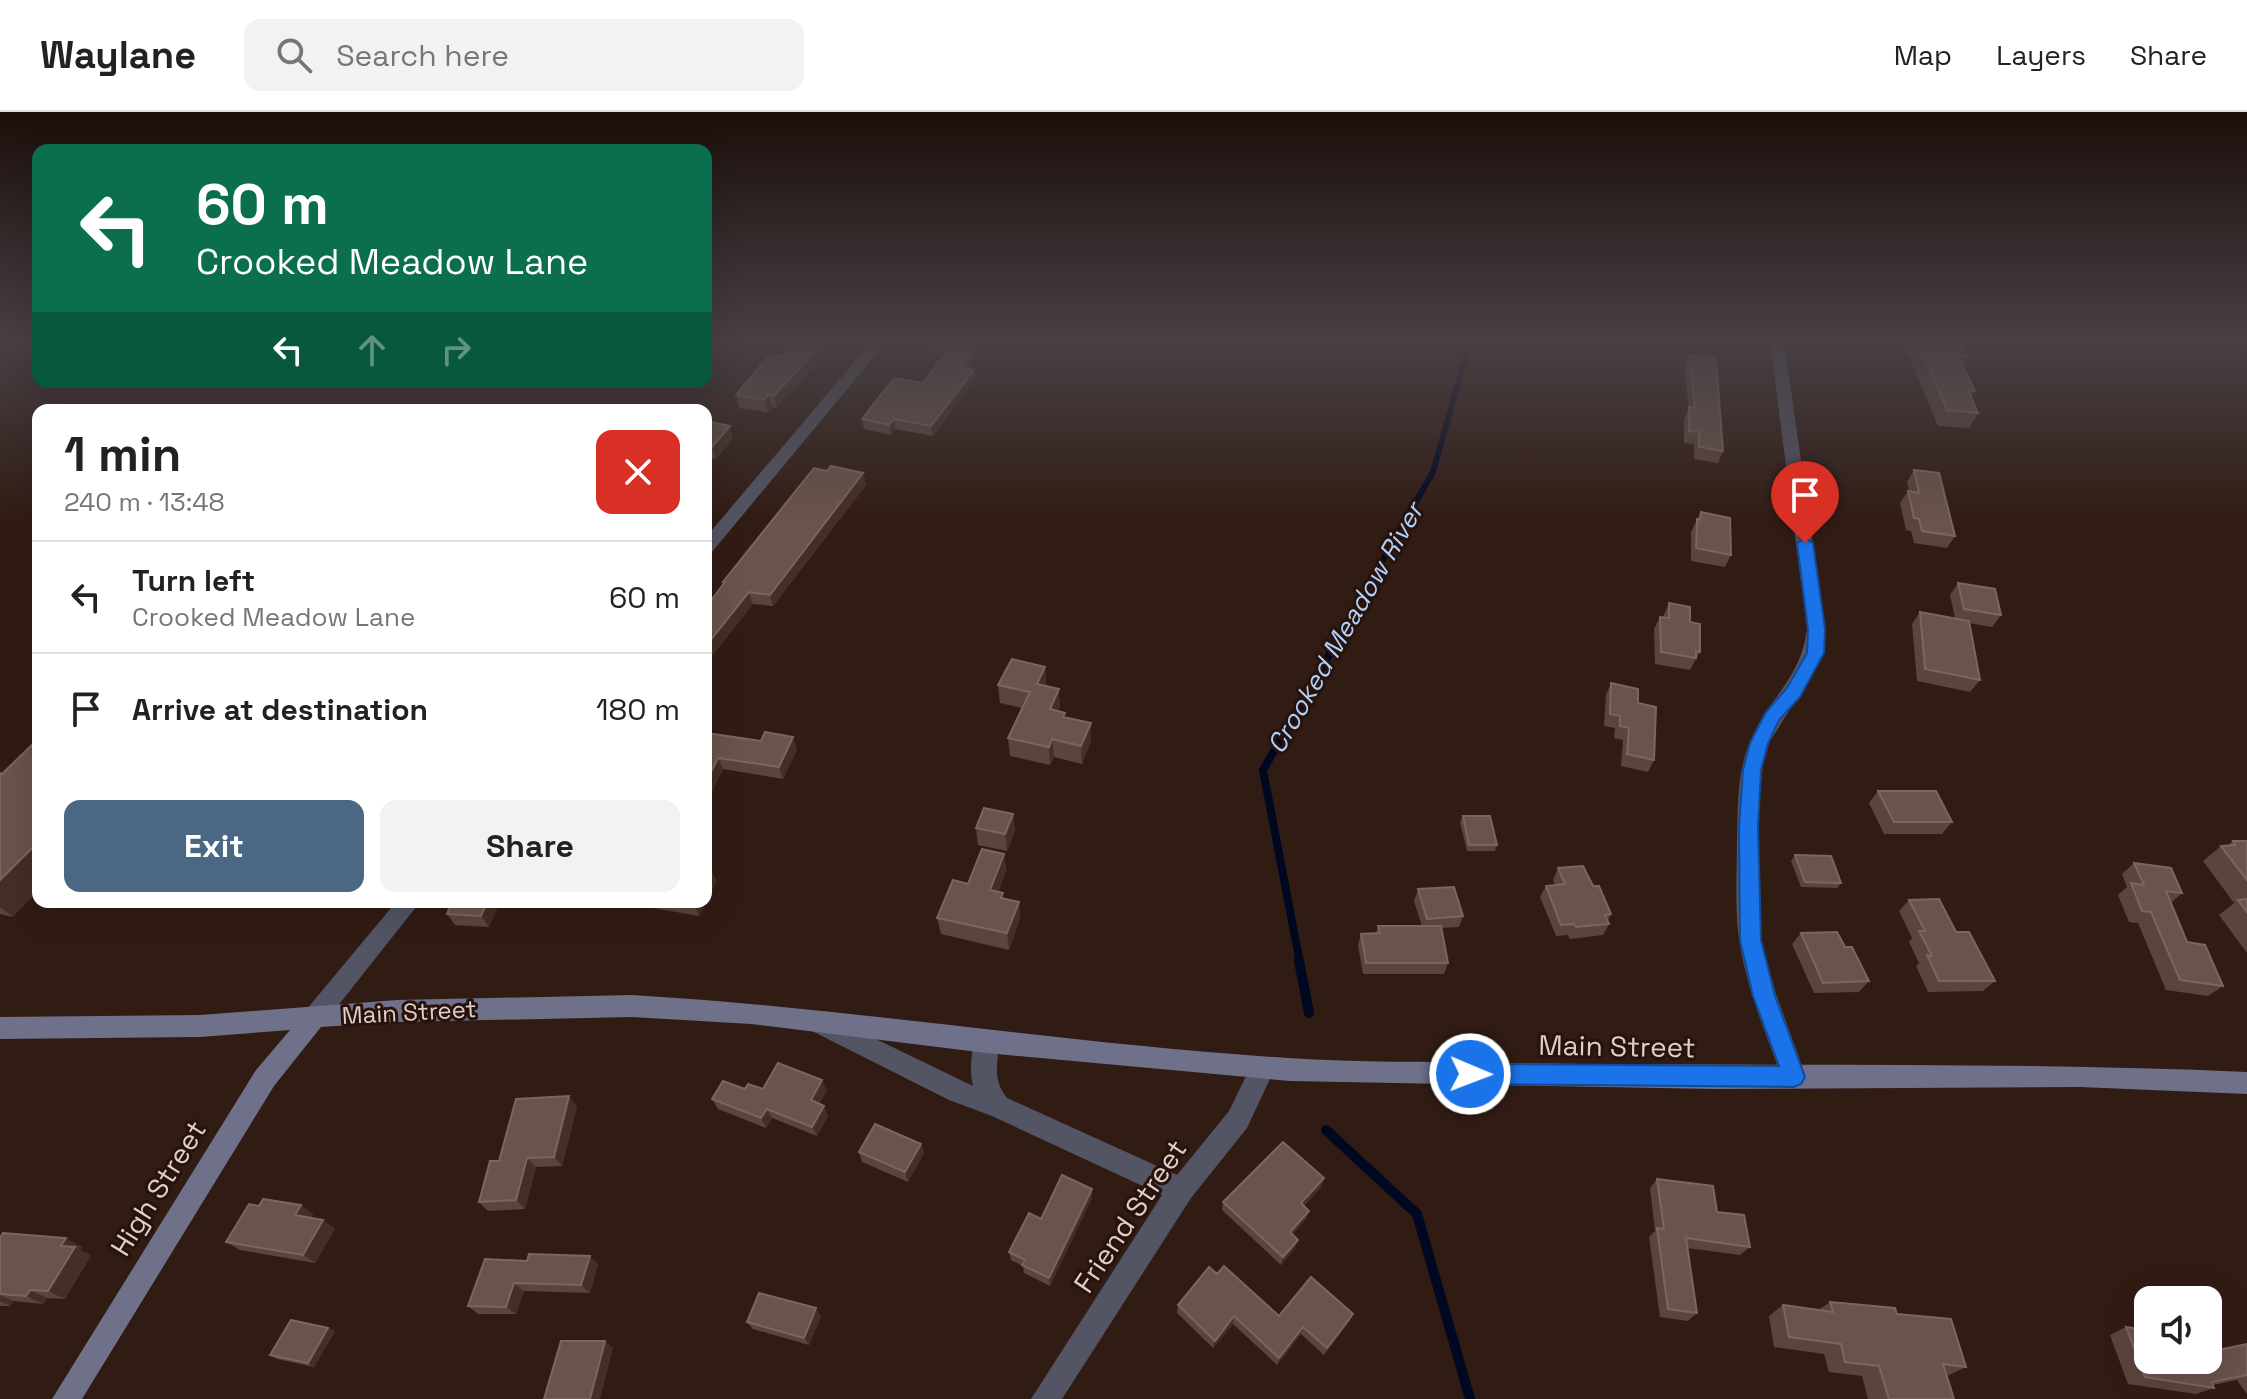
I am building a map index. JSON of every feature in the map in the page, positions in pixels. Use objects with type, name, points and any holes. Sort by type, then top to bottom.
[{"type":"main road","name":"Main Street","points":[[0,1028],[200,1026],[397,1011],[632,1006],[720,1010],[986,1042],[1263,1068],[1367,1073],[2080,1076],[2247,1083]]},
{"type":"main road","name":"High Street","points":[[66,1399],[265,1078],[314,1018]]},
{"type":"street","points":[[712,541],[830,401]]},
{"type":"street","points":[[1785,401],[1816,629],[1815,653],[1793,692],[1772,716],[1759,743],[1752,770],[1748,907],[1751,940],[1764,996],[1794,1077]]},
{"type":"street","points":[[314,1018],[404,908]]},
{"type":"street","name":"Main Street","points":[[817,1021],[958,1092],[998,1106],[1181,1190]]},
{"type":"street","points":[[986,1042],[982,1071],[984,1089],[998,1106]]},
{"type":"street","name":"Friend Street","points":[[1045,1399],[1181,1190],[1235,1127],[1253,1098],[1263,1068]]},
{"type":"building","points":[[876,401],[950,401],[931,426],[894,419],[889,425],[862,419]]},
{"type":"building","points":[[1694,401],[1719,401],[1723,451],[1699,447],[1699,432],[1689,431],[1689,407],[1695,408]]},
{"type":"building","points":[[1943,401],[1973,401],[1978,413],[1947,410]]},
{"type":"building","points":[[712,422],[730,426],[712,447]]},
{"type":"building","points":[[831,466],[863,473],[770,595],[749,592],[712,638],[712,599],[723,582],[814,468],[827,471]]},
{"type":"building","points":[[1914,470],[1939,473],[1955,536],[1922,531],[1919,519],[1914,518],[1908,491],[1919,493]]},
{"type":"building","points":[[1701,512],[1730,518],[1731,555],[1696,548],[1697,519],[1700,520]]},
{"type":"building","points":[[1958,583],[1995,589],[2001,615],[1964,609]]},
{"type":"building","points":[[1669,603],[1690,607],[1690,622],[1700,624],[1700,652],[1696,651],[1696,658],[1661,652],[1660,617],[1669,618]]},
{"type":"building","points":[[1920,612],[1969,621],[1980,680],[1925,669]]},
{"type":"building","points":[[1012,659],[1045,667],[1037,684],[1059,689],[1050,709],[1065,713],[1063,717],[1091,723],[1081,746],[1052,739],[1049,747],[1008,738],[1030,692],[998,685]]},
{"type":"building","points":[[1611,683],[1638,689],[1638,703],[1656,707],[1654,760],[1627,754],[1629,728],[1620,726],[1620,716],[1610,714]]},
{"type":"building","points":[[765,732],[793,737],[779,767],[718,758],[712,770],[712,734],[761,741]]},
{"type":"building","points":[[32,745],[32,848],[0,880],[0,773]]},
{"type":"building","points":[[1878,791],[1936,791],[1952,822],[1894,822]]},
{"type":"building","points":[[984,808],[1013,814],[1005,834],[976,828]]},
{"type":"building","points":[[1463,816],[1490,816],[1497,845],[1469,845]]},
{"type":"building","points":[[2233,841],[2247,841],[2247,880],[2221,846],[2235,845]]},
{"type":"building","points":[[982,849],[1004,854],[990,890],[1003,893],[1001,898],[1019,902],[1007,933],[937,918],[953,880],[968,884]]},
{"type":"building","points":[[1795,855],[1831,856],[1841,883],[1805,882]]},
{"type":"building","points":[[2134,863],[2171,868],[2182,893],[2166,891],[2187,942],[2205,945],[2223,986],[2180,980],[2151,912],[2142,911],[2131,883],[2144,885]]},
{"type":"building","points":[[1583,866],[1593,886],[1599,886],[1611,914],[1605,915],[1609,924],[1561,925],[1546,886],[1565,884],[1558,868]]},
{"type":"building","points":[[1454,887],[1463,916],[1427,919],[1418,889]]},
{"type":"building","points":[[1939,899],[1956,932],[1969,932],[1995,981],[1939,981],[1927,955],[1932,956],[1919,931],[1925,931],[1909,900]]},
{"type":"building","points":[[2247,899],[2247,912],[2238,900]]},
{"type":"building","points":[[450,908],[484,908],[481,916],[447,914]]},
{"type":"building","points":[[1378,926],[1441,926],[1448,963],[1366,963],[1361,934],[1380,933]]},
{"type":"building","points":[[1837,932],[1845,947],[1852,947],[1869,981],[1823,983],[1801,933]]},
{"type":"building","points":[[778,1063],[822,1080],[811,1100],[824,1106],[812,1127],[767,1109],[761,1118],[712,1099],[723,1081],[745,1089],[748,1084],[763,1089]]},
{"type":"building","points":[[569,1096],[554,1157],[527,1158],[516,1200],[479,1202],[490,1161],[499,1161],[516,1099]]},
{"type":"building","points":[[875,1124],[921,1144],[905,1172],[859,1152]]},
{"type":"building","points":[[1283,1142],[1324,1178],[1301,1203],[1309,1211],[1290,1232],[1298,1240],[1283,1257],[1223,1202]]},
{"type":"building","points":[[1062,1175],[1092,1189],[1049,1278],[1022,1265],[1025,1260],[1009,1252],[1029,1213],[1041,1219]]},
{"type":"building","points":[[1657,1179],[1713,1186],[1717,1212],[1744,1215],[1750,1247],[1686,1238],[1697,1313],[1668,1309],[1657,1228],[1664,1229]]},
{"type":"building","points":[[263,1199],[301,1205],[295,1215],[323,1220],[303,1255],[226,1242],[249,1204],[259,1206]]},
{"type":"building","points":[[3,1233],[66,1238],[61,1246],[75,1247],[48,1291],[30,1290],[26,1296],[0,1294],[0,1238]]},
{"type":"building","points":[[529,1254],[590,1256],[581,1285],[514,1283],[506,1307],[468,1306],[485,1259],[527,1261]]},
{"type":"building","points":[[1224,1266],[1279,1316],[1311,1277],[1353,1314],[1327,1348],[1303,1327],[1279,1358],[1234,1316],[1215,1341],[1178,1305],[1209,1267],[1217,1274]]},
{"type":"building","points":[[759,1293],[816,1308],[804,1338],[747,1322]]},
{"type":"building","points":[[1830,1302],[1895,1308],[1897,1314],[1951,1319],[1966,1367],[1943,1364],[1954,1399],[1889,1399],[1879,1366],[1845,1362],[1841,1344],[1789,1337],[1783,1305],[1833,1312]]},
{"type":"building","points":[[291,1320],[328,1328],[308,1363],[270,1355]]},
{"type":"building","points":[[2126,1327],[2134,1328],[2134,1348]]},
{"type":"building","points":[[561,1341],[605,1341],[590,1399],[544,1399]]},
{"type":"building","points":[[2247,1344],[2247,1375],[2212,1382],[2214,1388],[2145,1377],[2144,1374],[2222,1374],[2222,1349]]},
{"type":"waterway","name":"Crooked Meadow River","points":[[1350,617],[1433,472],[1453,401]]},
{"type":"waterway","name":"Crooked Meadow River","points":[[1300,963],[1263,770],[1352,615]]},
{"type":"waterway","name":"Crooked Meadow River","points":[[1299,961],[1309,1013]]},
{"type":"waterway","name":"Crooked Meadow River","points":[[1326,1130],[1417,1214],[1470,1399]]},
{"type":"route","points":[[1470,1074],[1794,1077],[1764,996],[1751,940],[1748,827],[1752,770],[1759,743],[1772,716],[1805,675],[1815,653],[1816,629],[1805,543]]}]
